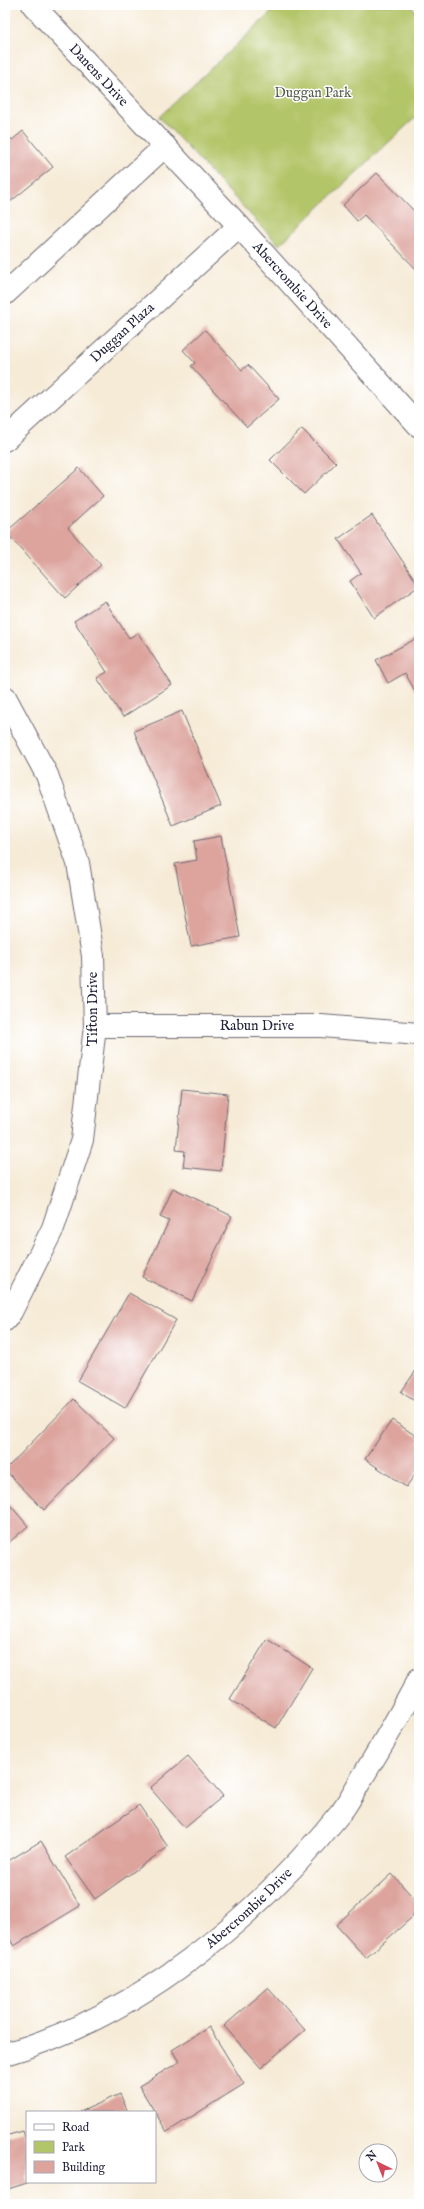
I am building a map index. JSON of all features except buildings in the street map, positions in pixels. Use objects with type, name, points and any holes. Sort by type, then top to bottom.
[{"type":"street","name":"Danens Drive","points":[[33,5],[165,146]]},
{"type":"street","name":"Abercrombie Drive","points":[[165,146],[419,426]]},
{"type":"street","points":[[5,294],[165,146]]},
{"type":"street","name":"Duggan Plaza","points":[[5,440],[239,226]]},
{"type":"street","name":"Tifton Drive","points":[[5,697],[47,775],[78,863],[93,956],[95,1026],[82,1140],[53,1228],[11,1312],[5,1320]]},
{"type":"street","name":"Rabun Drive","points":[[95,1026],[321,1026],[419,1034]]},
{"type":"street","name":"Abercrombie Drive","points":[[5,2054],[33,2046],[122,2005],[205,1950],[279,1884],[342,1811],[394,1726],[419,1679]]},
{"type":"green space","name":"Duggan Park","points":[[279,5],[410,5],[419,15],[419,114],[279,245],[159,117]]}]
